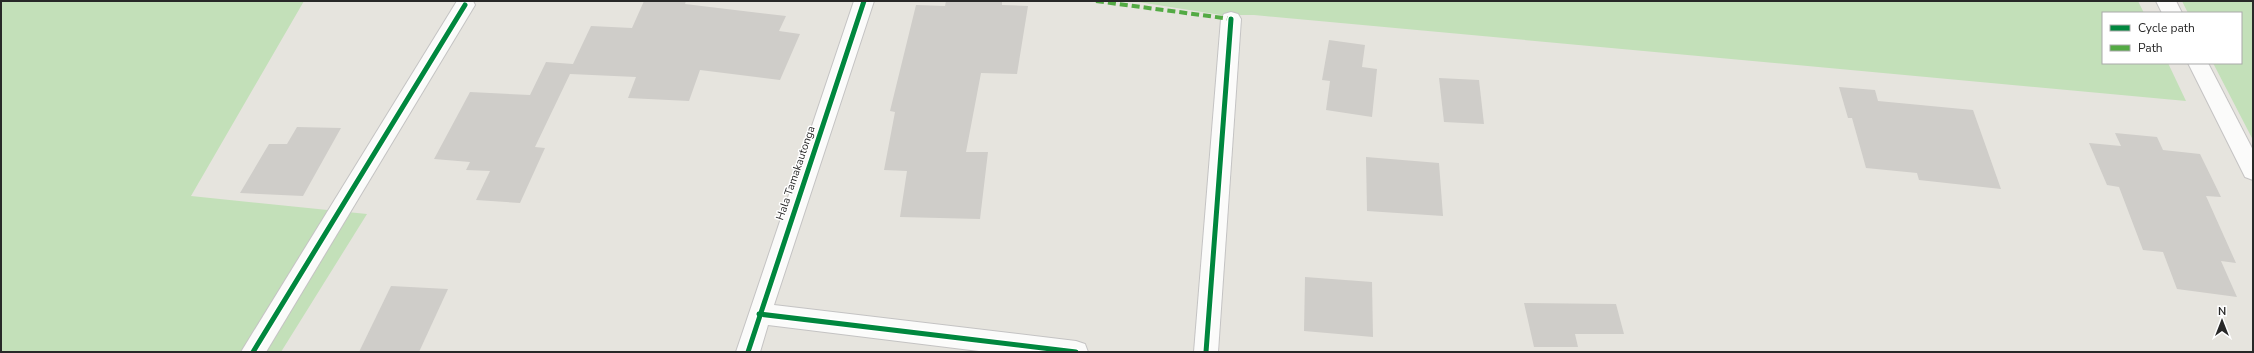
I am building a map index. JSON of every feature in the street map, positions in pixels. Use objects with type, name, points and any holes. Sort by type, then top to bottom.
[{"type":"street","name":"Hala Tamakautonga","points":[[748,352],[759,314],[864,1]]},
{"type":"street","points":[[2166,1],[2172,12]]},
{"type":"street","points":[[253,352],[465,5]]},
{"type":"street","points":[[1206,352],[1231,19]]},
{"type":"street","points":[[2199,64],[2253,171]]},
{"type":"street","points":[[759,314],[1076,352]]},
{"type":"green space","points":[[1,1],[304,1],[191,196],[367,214],[281,352],[1,352]]},
{"type":"green space","points":[[1132,1],[2138,1],[2144,12],[2102,12],[2102,64],[2168,64],[2186,101],[1254,15],[1221,15]]},
{"type":"green space","points":[[2182,1],[2253,1],[2253,140],[2214,64],[2242,64],[2242,12],[2188,12]]},
{"type":"building","points":[[644,1],[686,1],[685,4],[786,16],[779,31],[800,34],[780,80],[700,70],[689,101],[628,98],[636,77],[570,74],[535,147],[545,148],[520,203],[476,200],[490,171],[466,170],[470,162],[434,159],[470,92],[530,95],[546,62],[573,64],[591,26],[632,28]]},
{"type":"building","points":[[946,1],[1002,1],[1002,5],[1028,6],[1017,74],[981,73],[966,152],[988,152],[980,219],[900,217],[907,171],[884,170],[895,112],[890,111],[916,5],[945,6]]},
{"type":"building","points":[[1329,40],[1365,45],[1362,67],[1377,69],[1372,117],[1326,110],[1330,81],[1322,80]]},
{"type":"building","points":[[1439,78],[1479,80],[1484,124],[1444,122]]},
{"type":"building","points":[[1839,87],[1875,90],[1878,101],[1973,110],[2001,189],[1919,180],[1917,173],[1866,168],[1852,118],[1848,118]]},
{"type":"building","points":[[297,127],[341,128],[303,196],[240,193],[269,144],[287,144]]},
{"type":"building","points":[[2115,133],[2157,137],[2163,150],[2200,154],[2221,197],[2206,196],[2236,263],[2221,261],[2237,297],[2177,289],[2163,252],[2143,250],[2119,187],[2107,185],[2089,143],[2121,146]]},
{"type":"building","points":[[1366,157],[1439,163],[1443,216],[1367,211]]},
{"type":"building","points":[[1305,277],[1372,282],[1373,337],[1304,331]]},
{"type":"building","points":[[391,286],[448,289],[419,352],[359,352]]},
{"type":"building","points":[[1524,303],[1616,304],[1624,334],[1575,334],[1578,347],[1534,347]]},
{"type":"marked path","points":[[1096,1],[1231,19]]},
{"type":"cycle path","points":[[748,352],[759,314],[864,1]]},
{"type":"cycle path","points":[[253,352],[465,5]]},
{"type":"cycle path","points":[[1206,352],[1231,19]]},
{"type":"cycle path","points":[[759,314],[1076,352]]}]
